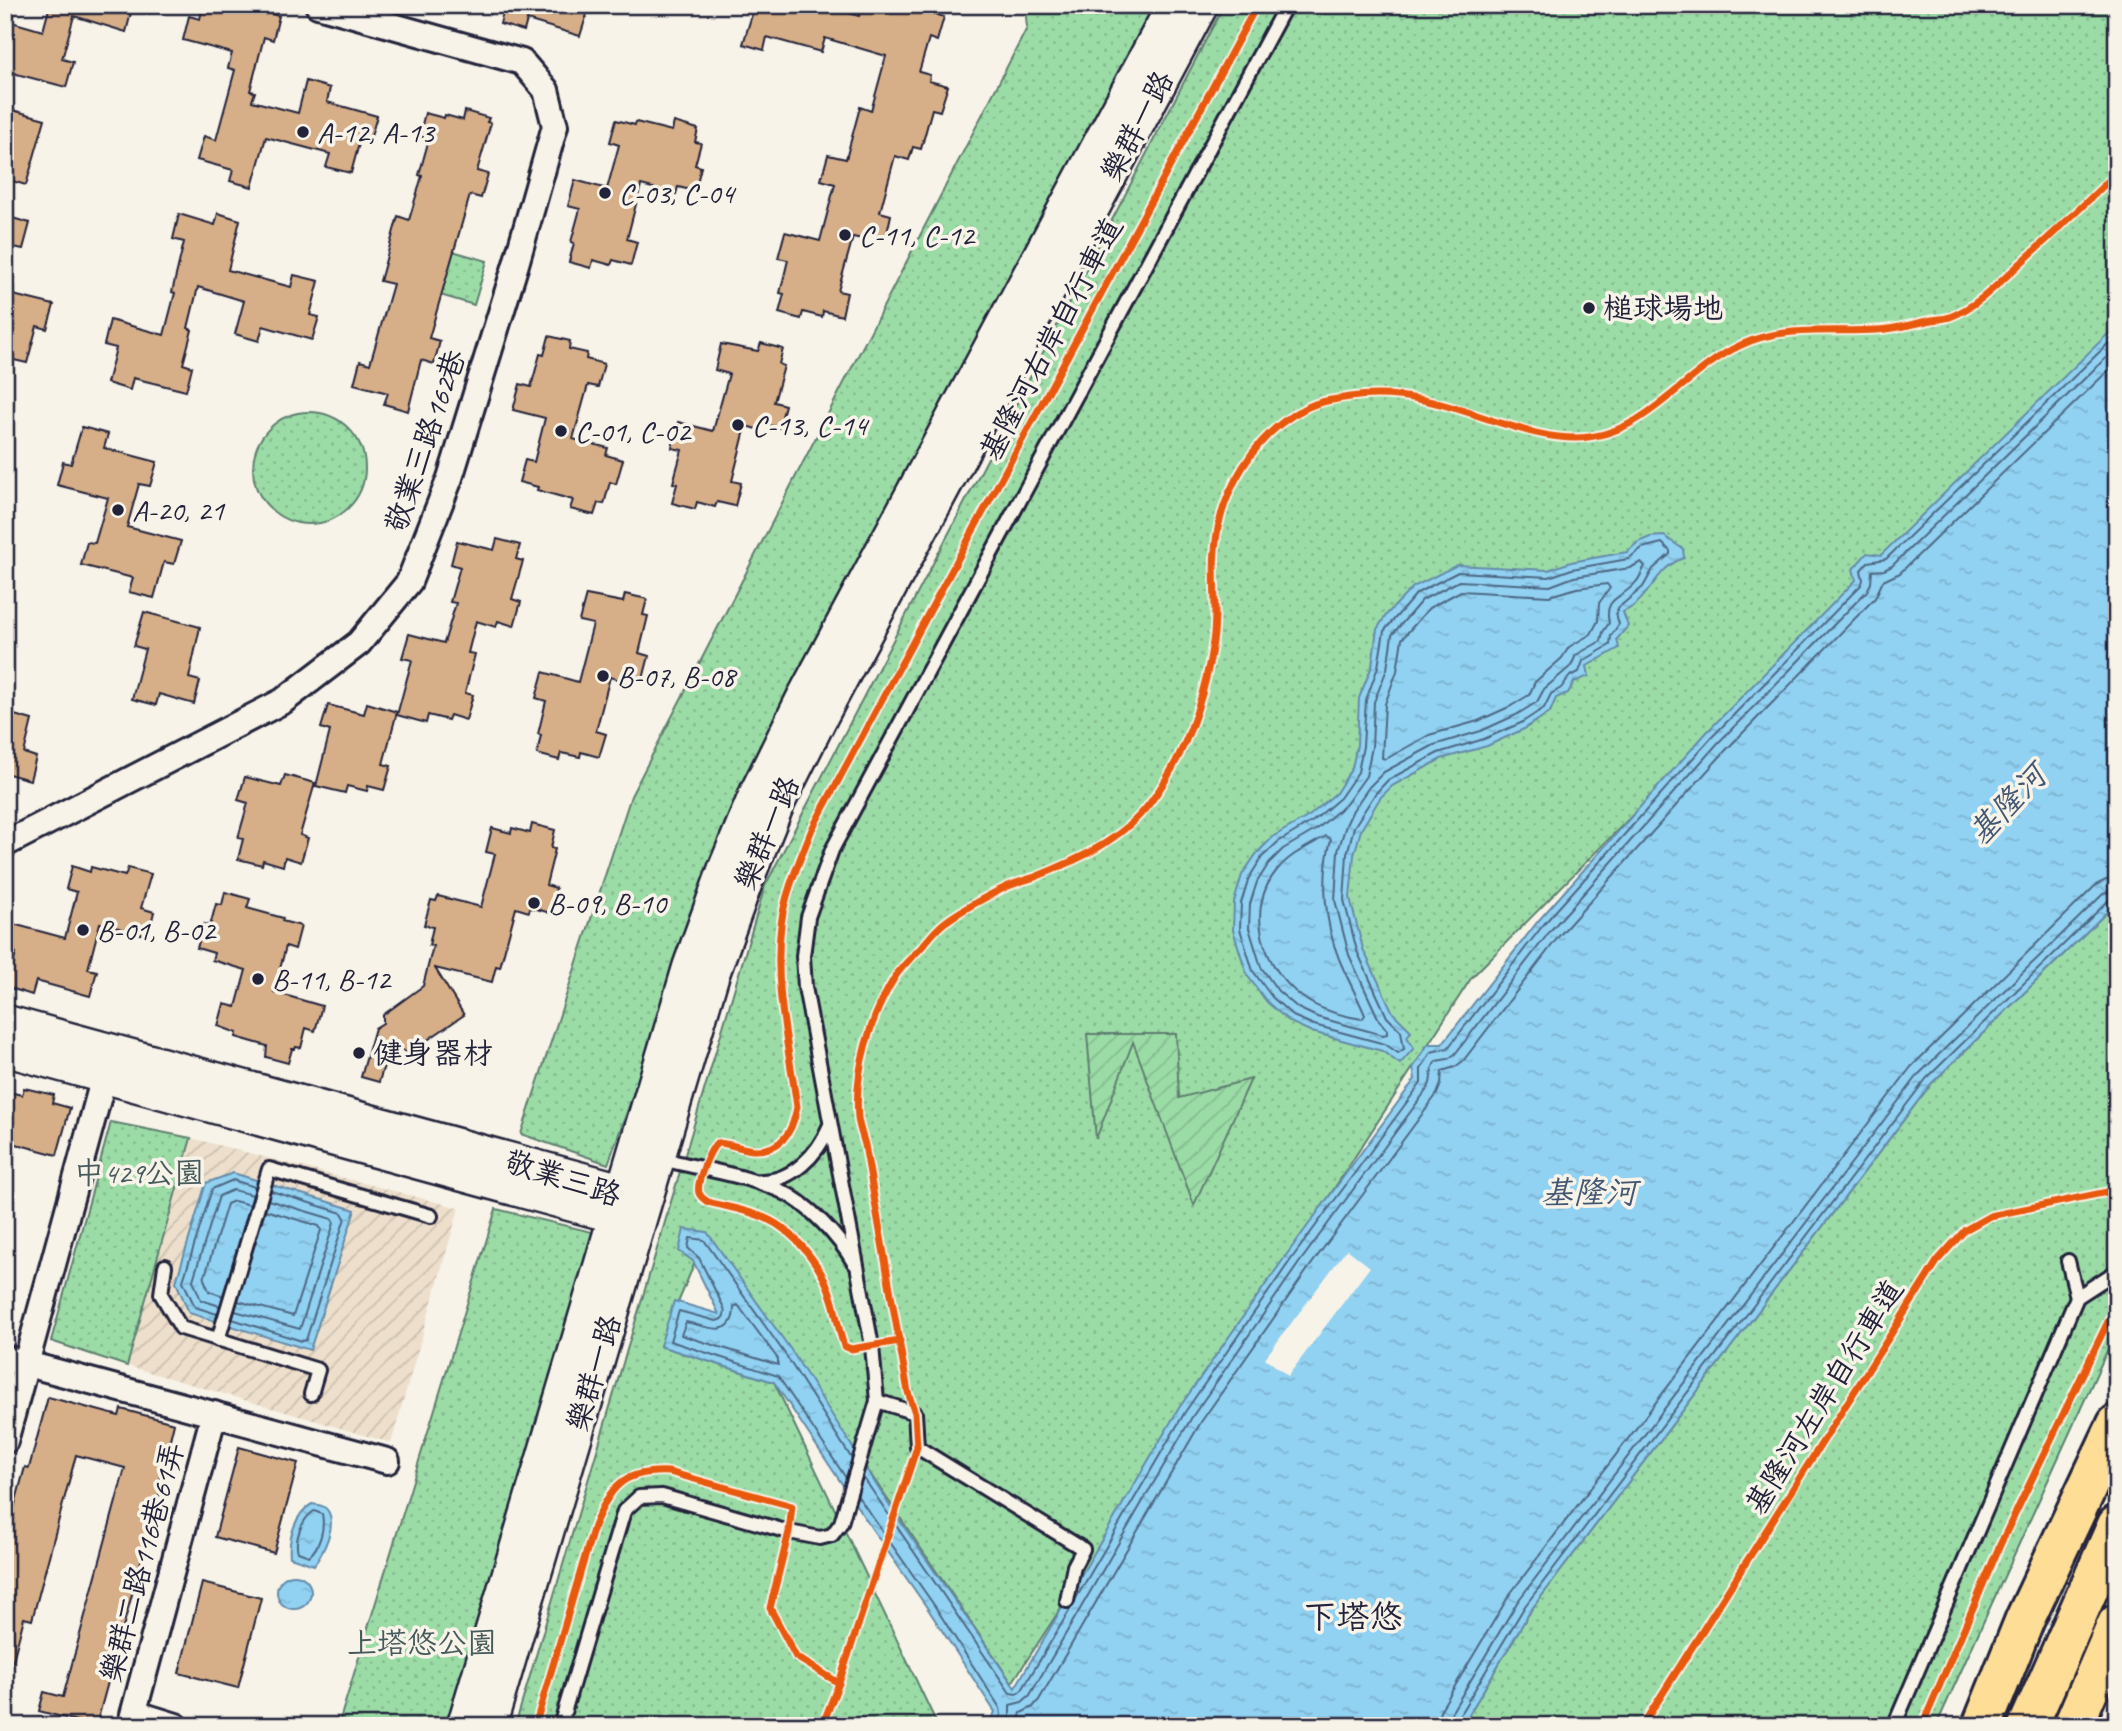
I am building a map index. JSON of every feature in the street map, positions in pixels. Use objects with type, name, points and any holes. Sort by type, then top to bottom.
[{"type":"highway","points":[[1982,1726],[2025,1619],[2117,1424]]},
{"type":"highway","points":[[2028,1726],[2117,1525]]},
{"type":"highway","points":[[2073,1726],[2117,1624]]},
{"type":"main road","name":"樂群一路","points":[[647,1154],[690,966],[725,869],[757,792],[809,686],[1174,5]]},
{"type":"main road","name":"樂群一路","points":[[464,1726],[627,1206],[747,878],[778,802],[1201,5]]},
{"type":"main road","name":"敬業三路","points":[[5,1022],[627,1206]]},
{"type":"main road","name":"敬業三路","points":[[5,1049],[627,1206]]},
{"type":"main road","name":"樂群一路","points":[[489,1726],[627,1206]]},
{"type":"street","name":"敬業三路162巷","points":[[5,844],[283,701],[359,643],[409,582],[450,478],[516,264],[555,125],[546,90],[522,62],[318,5]]},
{"type":"street","points":[[5,1441],[16,1360],[104,1076]]},
{"type":"street","points":[[16,1360],[387,1461]]},
{"type":"street","name":"樂群二路116巷61弄","points":[[132,1719],[214,1414]]},
{"type":"street","points":[[132,1719],[176,1726]]},
{"type":"lane","points":[[560,1726],[624,1511],[639,1497],[662,1496],[789,1532],[820,1538],[832,1535],[841,1523],[877,1401],[872,1346],[829,1127],[805,986],[803,957],[808,917],[832,850],[1286,5]]},
{"type":"lane","points":[[750,1181],[769,1181],[794,1169],[819,1148],[829,1127]]},
{"type":"lane","points":[[647,1154],[785,1193],[838,1239],[859,1272]]},
{"type":"lane","points":[[218,1340],[269,1169],[431,1216]]},
{"type":"lane","points":[[2068,1261],[2077,1297]]},
{"type":"lane","points":[[165,1266],[161,1294],[181,1328],[318,1370],[312,1394]]},
{"type":"lane","points":[[1894,1726],[2077,1297],[2117,1271]]},
{"type":"lane","points":[[877,1401],[915,1413],[916,1447],[1083,1549],[1074,1566],[1067,1601]]},
{"type":"shaded area","points":[[191,1138],[459,1208],[391,1443],[128,1366]]},
{"type":"green space","points":[[1025,5],[1158,5],[734,816],[608,1164],[521,1134],[631,796],[1027,28]]},
{"type":"green space","points":[[1224,5],[2117,5],[2117,326],[1472,977],[1012,1683],[707,1233],[660,1346],[774,1382],[938,1726],[515,1726],[765,886]]},
{"type":"green space","points":[[449,250],[487,261],[474,305],[437,294]]},
{"type":"green space","points":[[309,412],[331,416],[349,428],[361,446],[365,468],[361,490],[349,508],[331,520],[309,524],[287,520],[269,508],[257,490],[253,468],[257,446],[269,428],[287,416]]},
{"type":"green space","points":[[2117,902],[2117,1329],[1936,1726],[1462,1726],[1531,1610],[1931,1084]]},
{"type":"green space","points":[[1087,1034],[1176,1034],[1179,1098],[1251,1079],[1194,1205],[1133,1042],[1096,1139]]},
{"type":"green space","name":"中429公園","points":[[111,1122],[191,1138],[127,1366],[51,1341]]},
{"type":"green space","name":"上塔悠公園","points":[[496,1209],[592,1232],[598,1249],[454,1726],[338,1726]]},
{"type":"water","name":"基隆河","points":[[2117,325],[2117,902],[1931,1084],[1531,1610],[1462,1726],[988,1726],[995,1712],[774,1382],[660,1346],[674,1301],[719,1314],[693,1261],[679,1251],[684,1229],[707,1232],[791,1350],[891,1508],[1015,1688],[1179,1408],[1415,1079],[1413,1068],[1428,1044],[1442,1044],[1539,920],[1707,732],[1856,580],[1853,569],[1867,553],[1881,555]]},
{"type":"water","points":[[1664,536],[1683,549],[1684,558],[1666,569],[1640,600],[1623,612],[1628,626],[1617,639],[1619,648],[1587,666],[1589,676],[1574,682],[1568,693],[1556,698],[1550,712],[1524,729],[1487,746],[1441,759],[1392,786],[1380,798],[1361,830],[1354,855],[1350,898],[1363,949],[1393,1013],[1411,1031],[1407,1037],[1414,1048],[1400,1064],[1382,1051],[1312,1032],[1290,1022],[1267,1002],[1247,975],[1233,930],[1234,902],[1242,875],[1257,853],[1274,836],[1309,816],[1336,793],[1352,768],[1357,745],[1359,698],[1372,666],[1377,629],[1387,614],[1413,587],[1457,565],[1548,570],[1571,562],[1627,552],[1638,542],[1650,537]]},
{"type":"water","points":[[233,1173],[355,1210],[310,1350],[189,1313],[176,1282],[206,1183]]},
{"type":"water","points":[[312,1504],[327,1509],[331,1524],[325,1547],[314,1565],[290,1557],[292,1535],[297,1520]]},
{"type":"water","points":[[294,1575],[306,1580],[311,1592],[306,1604],[294,1609],[282,1604],[277,1592],[282,1580]]},
{"type":"pier","points":[[1347,1249],[1370,1267],[1288,1376],[1265,1358]]},
{"type":"building","points":[[50,5],[120,5],[132,9],[126,32],[74,16],[62,59],[73,62],[66,87],[5,71],[5,20],[43,31]]},
{"type":"building","name":"A-12, A-13","points":[[203,5],[238,5],[279,16],[273,40],[264,37],[250,91],[255,92],[252,101],[298,113],[306,81],[330,88],[327,102],[377,116],[369,143],[360,140],[351,173],[326,167],[330,154],[266,137],[252,187],[230,181],[233,170],[197,160],[204,136],[216,140],[235,70],[228,68],[232,53],[183,40],[189,16],[200,19]]},
{"type":"building","points":[[492,5],[568,5],[588,11],[580,36],[527,20],[524,31],[500,24],[503,13],[492,10]]},
{"type":"building","points":[[755,5],[822,5],[859,16],[863,5],[927,5],[925,11],[944,17],[937,41],[929,38],[919,72],[930,75],[929,81],[948,86],[940,111],[932,109],[921,149],[913,147],[909,160],[895,156],[880,212],[891,215],[886,238],[868,234],[866,240],[853,237],[838,291],[847,293],[842,316],[823,311],[822,317],[803,312],[801,319],[779,313],[784,294],[780,293],[788,260],[778,258],[785,232],[820,241],[835,184],[821,180],[828,155],[846,159],[860,107],[871,111],[886,56],[825,38],[821,52],[767,37],[764,50],[743,44]]},
{"type":"building","points":[[5,108],[45,119],[26,185],[5,179]]},
{"type":"building","points":[[465,111],[489,118],[487,122],[491,123],[477,171],[488,174],[481,198],[470,195],[429,338],[440,341],[434,364],[421,360],[408,411],[384,404],[388,393],[354,384],[360,361],[370,364],[393,284],[380,281],[398,216],[409,220],[422,176],[419,175],[429,139],[419,136],[425,113],[463,120]]},
{"type":"building","name":"C-03, C-04","points":[[616,120],[672,131],[674,122],[698,129],[695,142],[701,143],[695,165],[701,167],[695,191],[678,187],[676,194],[641,185],[627,239],[637,242],[631,265],[613,260],[611,265],[593,260],[591,268],[569,262],[574,243],[571,242],[580,209],[568,206],[575,180],[607,189],[619,145],[610,142]]},
{"type":"building","points":[[218,213],[240,220],[228,270],[291,287],[294,275],[319,281],[310,315],[319,317],[312,340],[263,326],[259,341],[235,334],[244,301],[198,287],[188,328],[192,330],[183,364],[192,367],[186,391],[133,378],[130,390],[107,383],[116,348],[104,345],[110,320],[164,335],[184,242],[173,239],[179,214],[215,225]]},
{"type":"building","points":[[5,216],[30,223],[23,249],[5,245]]},
{"type":"building","points":[[5,293],[54,305],[47,329],[37,326],[27,363],[5,358]]},
{"type":"building","name":"C-01, C-02","points":[[549,336],[570,341],[569,349],[587,353],[586,359],[604,364],[598,387],[588,385],[573,439],[608,448],[606,455],[623,460],[616,484],[610,482],[604,504],[598,503],[594,515],[570,509],[573,500],[519,482],[525,460],[534,462],[545,418],[513,410],[520,384],[531,387],[540,354],[544,355]]},
{"type":"building","name":"C-13, C-14","points":[[761,343],[783,349],[779,364],[784,366],[774,402],[785,405],[779,428],[761,423],[760,430],[746,426],[732,481],[741,483],[735,506],[717,502],[715,507],[697,502],[695,509],[672,503],[677,484],[673,483],[682,450],[672,448],[678,422],[713,431],[729,374],[715,370],[721,344],[758,351]]},
{"type":"building","name":"A-20, 21","points":[[82,427],[108,434],[104,448],[157,462],[150,486],[139,484],[127,527],[181,541],[174,564],[164,562],[154,598],[129,592],[133,578],[81,565],[87,542],[95,543],[108,498],[57,485],[63,462],[71,464]]},
{"type":"building","points":[[497,539],[520,545],[516,559],[523,561],[512,599],[521,602],[514,626],[498,621],[496,627],[476,621],[468,653],[475,654],[465,693],[473,695],[466,720],[450,715],[448,720],[428,715],[426,723],[397,715],[412,660],[402,658],[409,634],[444,643],[456,603],[450,602],[460,567],[451,564],[457,541],[494,550]]},
{"type":"building","name":"B-07, B-08","points":[[625,594],[647,599],[643,615],[648,616],[639,653],[649,656],[643,679],[626,674],[624,681],[610,677],[596,731],[606,734],[599,757],[581,752],[580,757],[561,753],[559,760],[537,754],[541,735],[538,734],[546,701],[536,698],[543,672],[578,682],[593,624],[579,621],[586,595],[623,602]]},
{"type":"building","points":[[144,612],[200,627],[189,678],[200,681],[194,704],[159,694],[156,705],[132,699],[145,649],[134,646]]},
{"type":"building","points":[[367,703],[397,712],[383,764],[391,766],[384,790],[368,786],[367,791],[347,786],[345,793],[316,786],[330,731],[321,728],[328,705],[364,714]]},
{"type":"building","points":[[11,714],[32,720],[24,753],[36,757],[30,780],[5,773],[5,732]]},
{"type":"building","points":[[285,775],[315,783],[300,835],[308,838],[301,862],[285,857],[283,866],[263,860],[262,865],[238,859],[243,839],[238,838],[248,803],[238,800],[245,777],[281,786]]},
{"type":"building","name":"B-09, B-10","points":[[532,824],[555,830],[551,848],[555,849],[546,885],[556,888],[550,913],[530,907],[529,912],[516,908],[500,967],[496,966],[492,982],[435,968],[464,1015],[407,1054],[392,1039],[379,1082],[361,1077],[375,1028],[383,1023],[383,1015],[423,986],[433,946],[429,945],[433,927],[424,925],[431,900],[436,901],[438,896],[481,907],[495,854],[486,852],[492,828],[511,833],[512,828],[530,833]]},
{"type":"building","name":"B-01, B-02","points":[[72,866],[90,872],[91,867],[125,876],[128,868],[151,874],[141,908],[154,912],[148,936],[100,923],[88,969],[97,971],[90,996],[36,981],[32,995],[7,987],[16,953],[5,950],[13,924],[65,938],[77,892],[66,889]]},
{"type":"building","name":"B-11, B-12","points":[[225,892],[250,899],[247,908],[301,926],[295,949],[286,946],[274,992],[322,1006],[315,1031],[306,1028],[301,1048],[292,1049],[288,1063],[266,1057],[267,1046],[236,1037],[237,1033],[218,1026],[224,1004],[236,1007],[246,970],[212,960],[214,953],[197,948],[204,924],[210,926],[216,904],[222,905]]},
{"type":"building","points":[[24,1088],[54,1095],[52,1103],[70,1108],[57,1155],[5,1141],[5,1091],[22,1095]]},
{"type":"building","points":[[48,1397],[119,1416],[121,1409],[174,1423],[160,1480],[163,1481],[96,1726],[39,1711],[44,1692],[63,1697],[125,1468],[76,1455],[32,1620],[24,1618],[11,1668],[5,1668],[5,1541],[25,1467],[29,1468]]},
{"type":"building","points":[[239,1447],[298,1463],[274,1553],[215,1537]]},
{"type":"building","points":[[202,1583],[261,1598],[238,1688],[179,1673]]},
{"type":"cycle path","name":"基隆河右岸自行車道","points":[[900,1341],[851,1349],[844,1346],[828,1287],[806,1251],[787,1232],[765,1218],[708,1202],[699,1193],[701,1175],[710,1152],[717,1143],[751,1150],[773,1147],[785,1137],[793,1123],[797,1107],[780,993],[779,948],[786,900],[812,829],[1257,5]]},
{"type":"cycle path","points":[[822,1726],[839,1683],[917,1447],[915,1413],[908,1392],[858,1118],[861,1063],[871,1027],[897,973],[944,923],[1004,888],[1051,871],[1097,848],[1139,816],[1163,785],[1192,727],[1209,664],[1215,619],[1214,573],[1218,529],[1232,487],[1256,449],[1271,432],[1306,408],[1328,401],[1369,395],[1424,400],[1544,435],[1565,438],[1600,435],[1643,416],[1720,357],[1757,339],[1791,332],[1891,329],[1948,318],[1960,312],[1998,285],[2117,172]]},
{"type":"cycle path","name":"基隆河左岸自行車道","points":[[1642,1726],[1938,1260],[1965,1230],[1990,1216],[2117,1190]]},
{"type":"cycle path","points":[[1922,1726],[2000,1545],[2117,1303]]},
{"type":"cycle path","points":[[535,1726],[600,1512],[620,1483],[640,1474],[653,1472],[669,1472],[792,1506],[789,1532],[770,1608],[796,1657],[839,1683]]},
{"type":"place","name":"A-12, A-13","points":[[303,132]]},
{"type":"place","name":"C-03, C-04","points":[[605,193]]},
{"type":"place","name":"C-11, C-12","points":[[845,235]]},
{"type":"place","name":"槌球場地","points":[[1589,308]]},
{"type":"place","name":"C-13, C-14","points":[[738,425]]},
{"type":"place","name":"C-01, C-02","points":[[561,431]]},
{"type":"place","name":"A-20, 21","points":[[118,510]]},
{"type":"place","name":"B-07, B-08","points":[[603,676]]},
{"type":"place","name":"B-09, B-10","points":[[534,903]]},
{"type":"place","name":"B-01, B-02","points":[[83,930]]},
{"type":"place","name":"B-11, B-12","points":[[258,979]]},
{"type":"place","name":"健身器材","points":[[359,1053]]},
{"type":"district","name":"下塔悠","points":[[1353,1616]]}]
